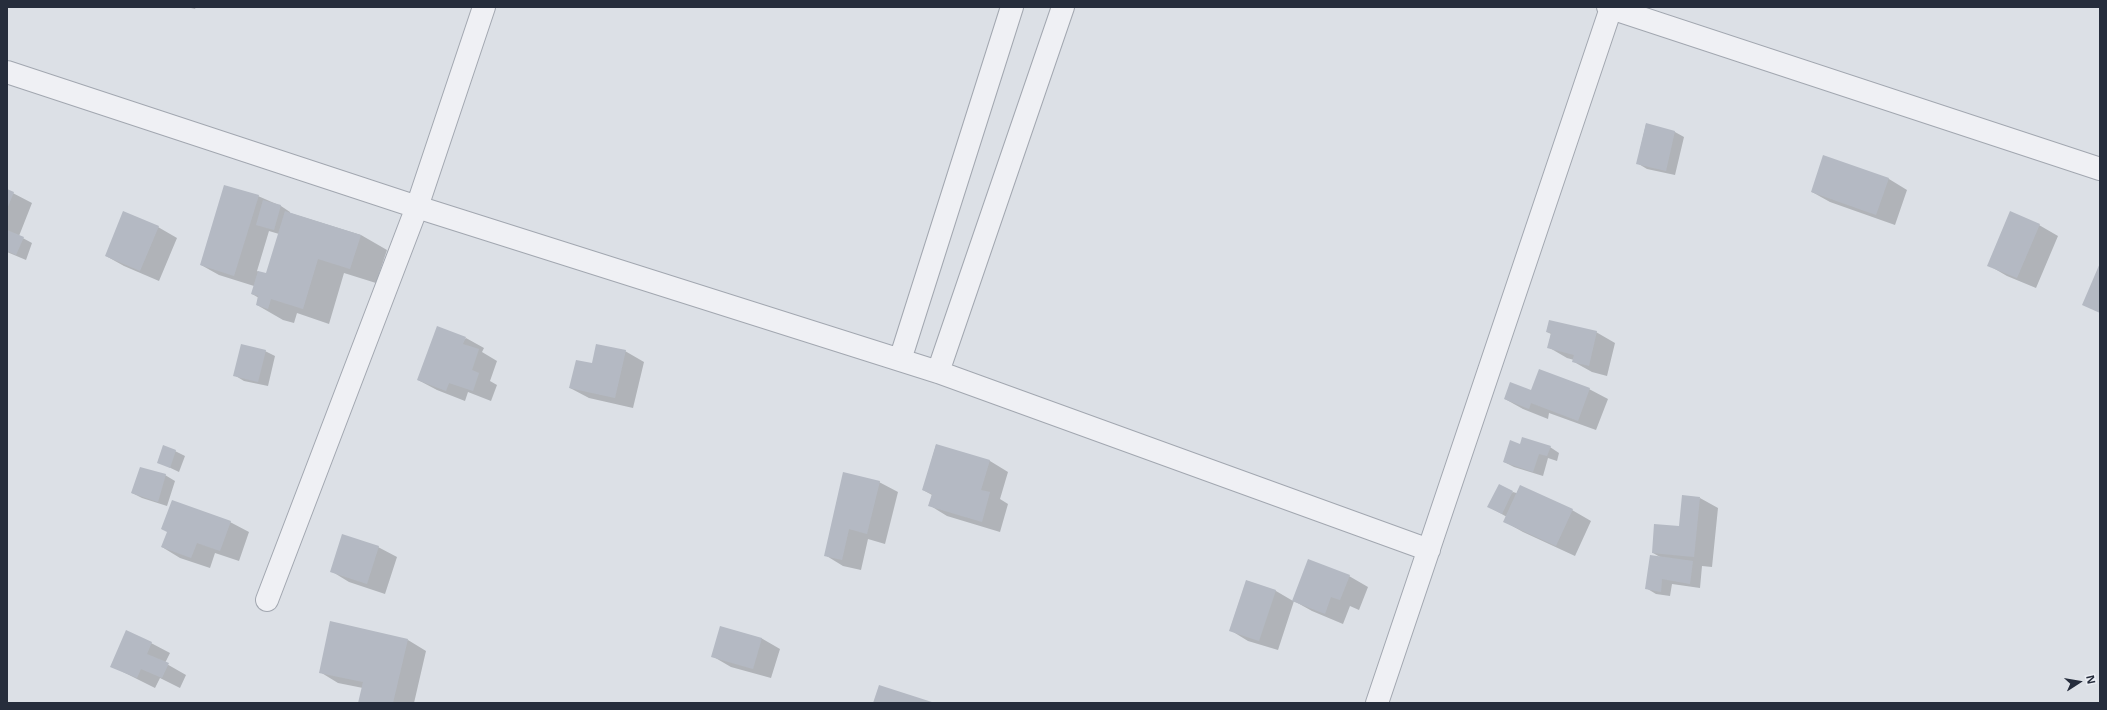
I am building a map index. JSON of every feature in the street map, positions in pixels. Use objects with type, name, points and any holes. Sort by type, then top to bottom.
[{"type":"street","points":[[267,600],[417,207],[484,7]]},
{"type":"street","points":[[900,360],[1012,7]]},
{"type":"street","points":[[938,372],[1063,7]]},
{"type":"street","points":[[1377,703],[1609,8],[2100,169]]},
{"type":"street","points":[[7,72],[417,207],[938,372],[1429,550]]},
{"type":"building","points":[[1646,123],[1675,131],[1666,171],[1636,164]]},
{"type":"building","points":[[1823,155],[1889,178],[1876,215],[1811,192]]},
{"type":"building","points":[[224,185],[259,195],[234,276],[200,265]]},
{"type":"building","points":[[7,189],[14,192],[7,209]]},
{"type":"building","points":[[263,200],[281,205],[274,230],[256,225]]},
{"type":"building","points":[[123,211],[159,226],[140,271],[105,256]]},
{"type":"building","points":[[285,211],[361,235],[350,269],[318,259],[303,309],[271,299],[268,309],[256,305],[258,296],[251,294],[258,271],[266,273]]},
{"type":"building","points":[[2010,211],[2040,224],[2017,278],[1987,266]]},
{"type":"building","points":[[7,230],[24,237],[16,255],[7,251]]},
{"type":"building","points":[[2100,263],[2100,313],[2082,305]]},
{"type":"building","points":[[1549,320],[1597,331],[1589,366],[1572,362],[1574,355],[1547,348],[1551,333],[1546,332]]},
{"type":"building","points":[[437,326],[466,337],[463,344],[479,349],[472,370],[479,373],[473,391],[449,383],[446,391],[417,380]]},
{"type":"building","points":[[241,344],[266,350],[258,382],[233,376]]},
{"type":"building","points":[[596,344],[626,350],[615,398],[569,388],[576,360],[592,363]]},
{"type":"building","points":[[1539,369],[1590,388],[1578,421],[1531,403],[1529,409],[1504,399],[1510,382],[1531,390]]},
{"type":"building","points":[[1522,437],[1551,446],[1547,456],[1539,454],[1533,472],[1503,462],[1510,440],[1520,444]]},
{"type":"building","points":[[936,444],[990,460],[981,490],[990,492],[982,522],[928,506],[932,494],[922,490]]},
{"type":"building","points":[[163,445],[176,450],[170,468],[157,463]]},
{"type":"building","points":[[140,467],[166,474],[158,502],[131,493]]},
{"type":"building","points":[[843,472],[880,481],[867,534],[849,529],[842,560],[824,556]]},
{"type":"building","points":[[1499,484],[1513,491],[1502,514],[1487,507]]},
{"type":"building","points":[[1520,485],[1573,509],[1556,546],[1503,522]]},
{"type":"building","points":[[1682,495],[1700,497],[1694,557],[1652,553],[1654,524],[1679,526]]},
{"type":"building","points":[[172,500],[231,521],[220,551],[197,543],[191,558],[161,547],[167,532],[161,529]]},
{"type":"building","points":[[342,534],[379,546],[367,584],[330,572]]},
{"type":"building","points":[[1650,555],[1693,561],[1690,584],[1662,579],[1661,592],[1645,589]]},
{"type":"building","points":[[1308,559],[1350,575],[1340,600],[1331,597],[1325,614],[1292,601]]},
{"type":"building","points":[[1246,580],[1276,590],[1259,641],[1229,631]]},
{"type":"building","points":[[330,621],[408,639],[393,703],[358,703],[363,682],[319,673]]},
{"type":"building","points":[[720,626],[762,638],[753,669],[711,657]]},
{"type":"building","points":[[126,630],[152,642],[147,654],[169,663],[162,678],[141,669],[137,678],[110,667]]},
{"type":"building","points":[[879,685],[935,703],[873,703]]}]
